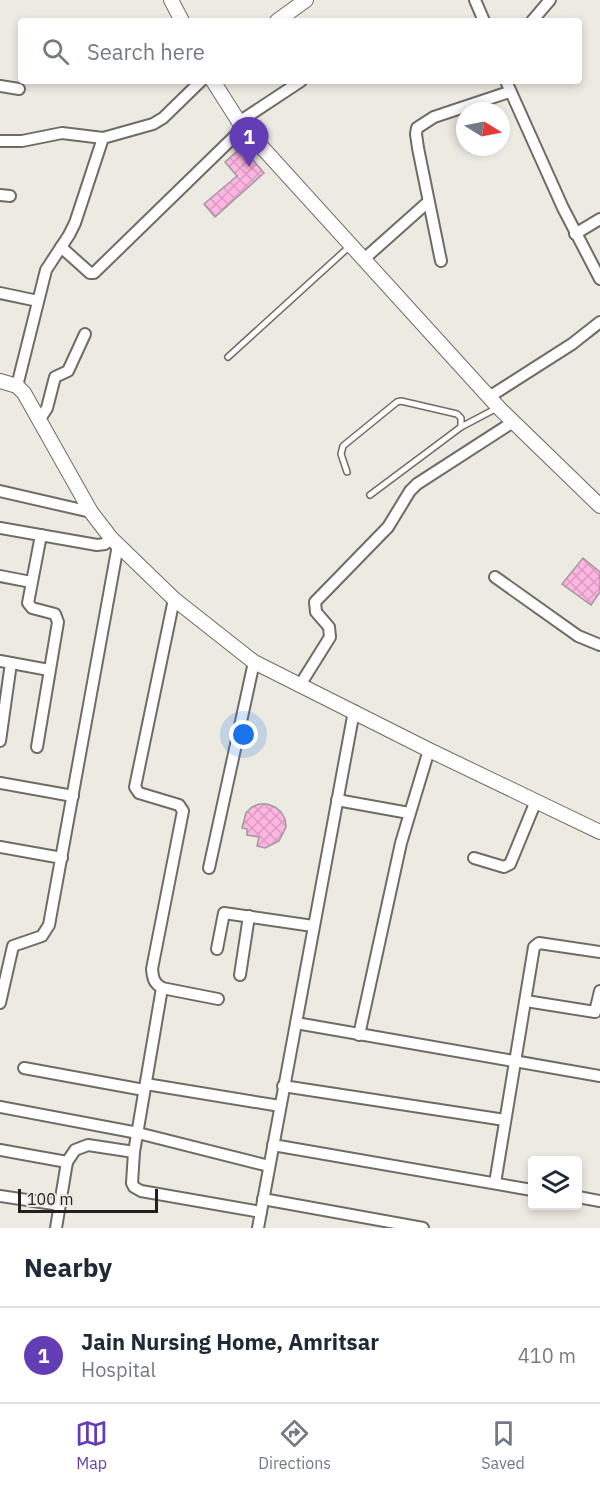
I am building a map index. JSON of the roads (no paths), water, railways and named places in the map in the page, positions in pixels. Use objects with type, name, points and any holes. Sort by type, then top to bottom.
[{"type":"street","points":[[171,0],[180,18]]},
{"type":"street","points":[[281,18],[306,0]]},
{"type":"street","points":[[475,0],[483,18]]},
{"type":"street","points":[[535,18],[550,0]]},
{"type":"street","points":[[0,141],[22,141],[62,132],[103,138],[153,124],[163,118],[198,84]]},
{"type":"street","points":[[215,84],[242,124],[499,408],[600,506]]},
{"type":"street","points":[[61,247],[90,273],[94,273],[242,124],[297,84]]},
{"type":"street","points":[[0,86],[19,89]]},
{"type":"street","points":[[441,261],[428,202],[416,134],[417,128],[434,117],[508,86],[575,234],[600,279]]},
{"type":"street","points":[[16,386],[46,270],[75,223],[103,138]]},
{"type":"street","points":[[364,259],[428,202]]},
{"type":"street","points":[[575,234],[600,219]]},
{"type":"street","points":[[0,293],[38,301]]},
{"type":"street","points":[[489,397],[572,344],[600,322]]},
{"type":"street","points":[[40,419],[45,413],[55,376],[68,371],[85,334]]},
{"type":"street","points":[[0,381],[16,386],[24,393],[91,512],[114,541],[174,599],[254,662],[429,750],[600,832]]},
{"type":"street","points":[[300,685],[330,637],[329,627],[314,608],[315,602],[388,527],[410,491],[417,484],[513,422]]},
{"type":"street","points":[[0,491],[91,512]]},
{"type":"street","points":[[0,528],[97,545],[114,541]]},
{"type":"street","points":[[37,747],[58,622],[55,614],[29,606],[28,603],[41,535]]},
{"type":"street","points":[[0,1003],[13,946],[42,936],[49,925],[73,796],[114,541]]},
{"type":"street","points":[[0,576],[31,582]]},
{"type":"street","points":[[495,578],[578,636],[600,645]]},
{"type":"street","points":[[174,599],[135,787],[139,793],[179,805],[183,811],[152,969],[155,983],[162,988],[218,999]]},
{"type":"street","points":[[0,741],[6,662],[49,670]]},
{"type":"street","points":[[209,868],[254,662]]},
{"type":"street","points":[[258,1228],[354,711]]},
{"type":"street","points":[[359,1035],[409,813],[429,750]]},
{"type":"street","points":[[0,782],[73,796]]},
{"type":"street","points":[[338,800],[409,813]]},
{"type":"street","points":[[474,858],[504,867],[510,864],[536,801]]},
{"type":"street","points":[[0,847],[62,858]]},
{"type":"street","points":[[217,949],[224,913],[313,926]]},
{"type":"street","points":[[240,975],[249,916]]},
{"type":"street","points":[[495,1183],[536,944],[600,952]]},
{"type":"street","points":[[162,988],[134,1152],[132,1184],[137,1189],[261,1212]]},
{"type":"street","points":[[526,1001],[595,1012],[600,990]]},
{"type":"street","points":[[296,1023],[600,1076]]},
{"type":"street","points":[[24,1068],[280,1107]]},
{"type":"street","points":[[283,1086],[506,1120]]},
{"type":"street","points":[[0,1107],[138,1133],[269,1166]]},
{"type":"street","points":[[56,1228],[67,1162],[71,1154],[81,1146],[88,1145],[134,1152]]},
{"type":"street","points":[[273,1145],[528,1189]]},
{"type":"street","points":[[0,1150],[67,1162]]},
{"type":"street","points":[[0,1196],[60,1205]]},
{"type":"street","points":[[264,1198],[423,1228]]},
{"type":"street","points":[[582,1198],[600,1201]]},
{"type":"lane","points":[[228,357],[351,245]]},
{"type":"lane","points":[[347,472],[341,454],[343,446],[398,402],[457,414],[461,418],[461,428]]},
{"type":"lane","points":[[370,495],[461,428],[499,408]]},
{"type":"place","name":"Jain Nursing Home, Amritsar","points":[[249,167]]}]
